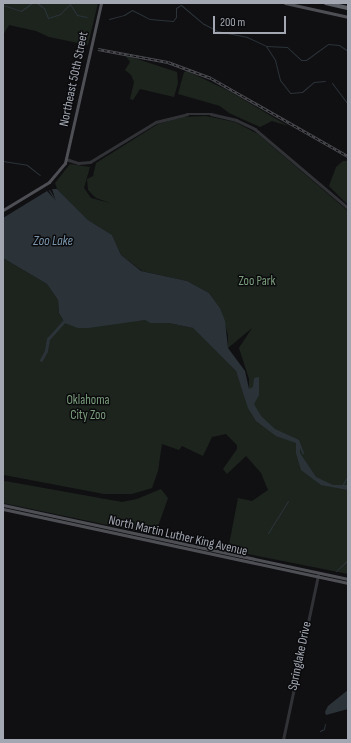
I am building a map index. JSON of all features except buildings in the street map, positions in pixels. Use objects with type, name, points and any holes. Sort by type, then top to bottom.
[{"type":"highway","points":[[326,3],[348,8]]},
{"type":"main road","name":"Northeast 50th Street","points":[[3,210],[50,182],[61,170],[66,159],[101,3]]},
{"type":"main road","points":[[285,3],[348,17]]},
{"type":"main road","name":"North Martin Luther King Avenue","points":[[3,505],[348,582]]},
{"type":"main road","name":"North Martin Luther King Avenue","points":[[3,508],[318,575],[348,579]]},
{"type":"street","points":[[66,159],[78,163],[90,162],[156,122],[187,114],[211,114],[236,120],[255,129],[348,208]]},
{"type":"street","name":"Springlake Drive","points":[[283,740],[318,575]]},
{"type":"green space","points":[[3,3],[98,3],[88,45],[49,37],[36,31],[9,25],[3,35]]},
{"type":"green space","points":[[125,55],[177,72],[178,83],[174,97],[140,89],[133,100],[130,99],[134,82],[131,75],[125,70],[130,62]]},
{"type":"green space","points":[[187,71],[229,91],[288,126],[272,121],[260,127],[229,113],[220,106],[178,94],[184,72]]},
{"type":"green space","points":[[206,116],[235,122],[258,134],[348,211],[348,574],[228,550],[238,498],[252,501],[268,490],[261,473],[246,456],[227,474],[223,469],[237,449],[237,445],[226,434],[212,437],[203,456],[182,446],[179,450],[162,444],[158,471],[152,488],[132,494],[104,494],[4,475],[3,258],[47,284],[58,300],[59,313],[65,323],[145,320],[150,323],[169,323],[193,328],[236,371],[243,391],[249,387],[249,379],[239,348],[252,328],[228,348],[228,335],[220,308],[209,293],[187,281],[142,271],[121,255],[112,235],[88,220],[57,189],[55,183],[70,164],[90,167],[84,188],[91,198],[110,203],[96,198],[88,190],[87,179],[93,176],[96,163],[158,124],[181,117]]},
{"type":"green space","points":[[343,161],[348,161],[348,205],[329,186],[336,167]]},
{"type":"green space","points":[[5,481],[122,502],[137,499],[161,489],[168,498],[155,535],[3,503],[3,482]]},
{"type":"water","name":"Zoo Lake","points":[[52,189],[57,189],[88,220],[112,235],[121,255],[141,271],[187,281],[209,293],[220,308],[225,321],[228,348],[245,371],[249,389],[253,387],[254,378],[259,377],[259,395],[254,404],[261,416],[275,429],[299,440],[304,453],[303,455],[300,448],[300,453],[316,477],[333,485],[347,485],[348,490],[321,485],[301,470],[296,453],[296,443],[276,436],[256,421],[248,408],[236,371],[193,328],[169,323],[150,323],[145,320],[88,328],[78,328],[65,323],[59,313],[58,300],[47,284],[3,258],[3,218],[47,191],[56,201]]},
{"type":"water","points":[[348,690],[348,709],[326,715],[325,712],[328,706]]},
{"type":"waterway","points":[[3,5],[21,11],[32,3]]},
{"type":"waterway","points":[[37,3],[44,8],[48,18],[60,14],[70,4],[77,15],[87,17]]},
{"type":"waterway","points":[[109,19],[124,15],[132,10],[150,19],[173,21],[176,17],[176,8],[181,5],[204,24],[217,31],[247,37],[266,46],[287,47],[301,60],[306,60],[328,44],[339,45],[348,51]]},
{"type":"waterway","points":[[266,46],[275,60],[280,80],[290,93],[302,92],[314,82],[325,81]]},
{"type":"waterway","points":[[332,83],[348,104]]},
{"type":"waterway","points":[[3,161],[27,165],[40,175]]},
{"type":"waterway","points":[[49,190],[56,201]]},
{"type":"waterway","points":[[41,360],[46,351],[48,339],[64,321]]},
{"type":"waterway","points":[[343,484],[348,476]]},
{"type":"waterway","points":[[268,533],[288,501]]},
{"type":"waterway","points":[[336,571],[348,560]]},
{"type":"waterway","points":[[320,731],[324,729],[325,724]]},
{"type":"railway","points":[[98,49],[168,62],[211,78],[348,156]]},
{"type":"park label","name":"Zoo Park","points":[[257,281]]},
{"type":"park label","name":"Oklahoma City Zoo","points":[[88,408]]}]
